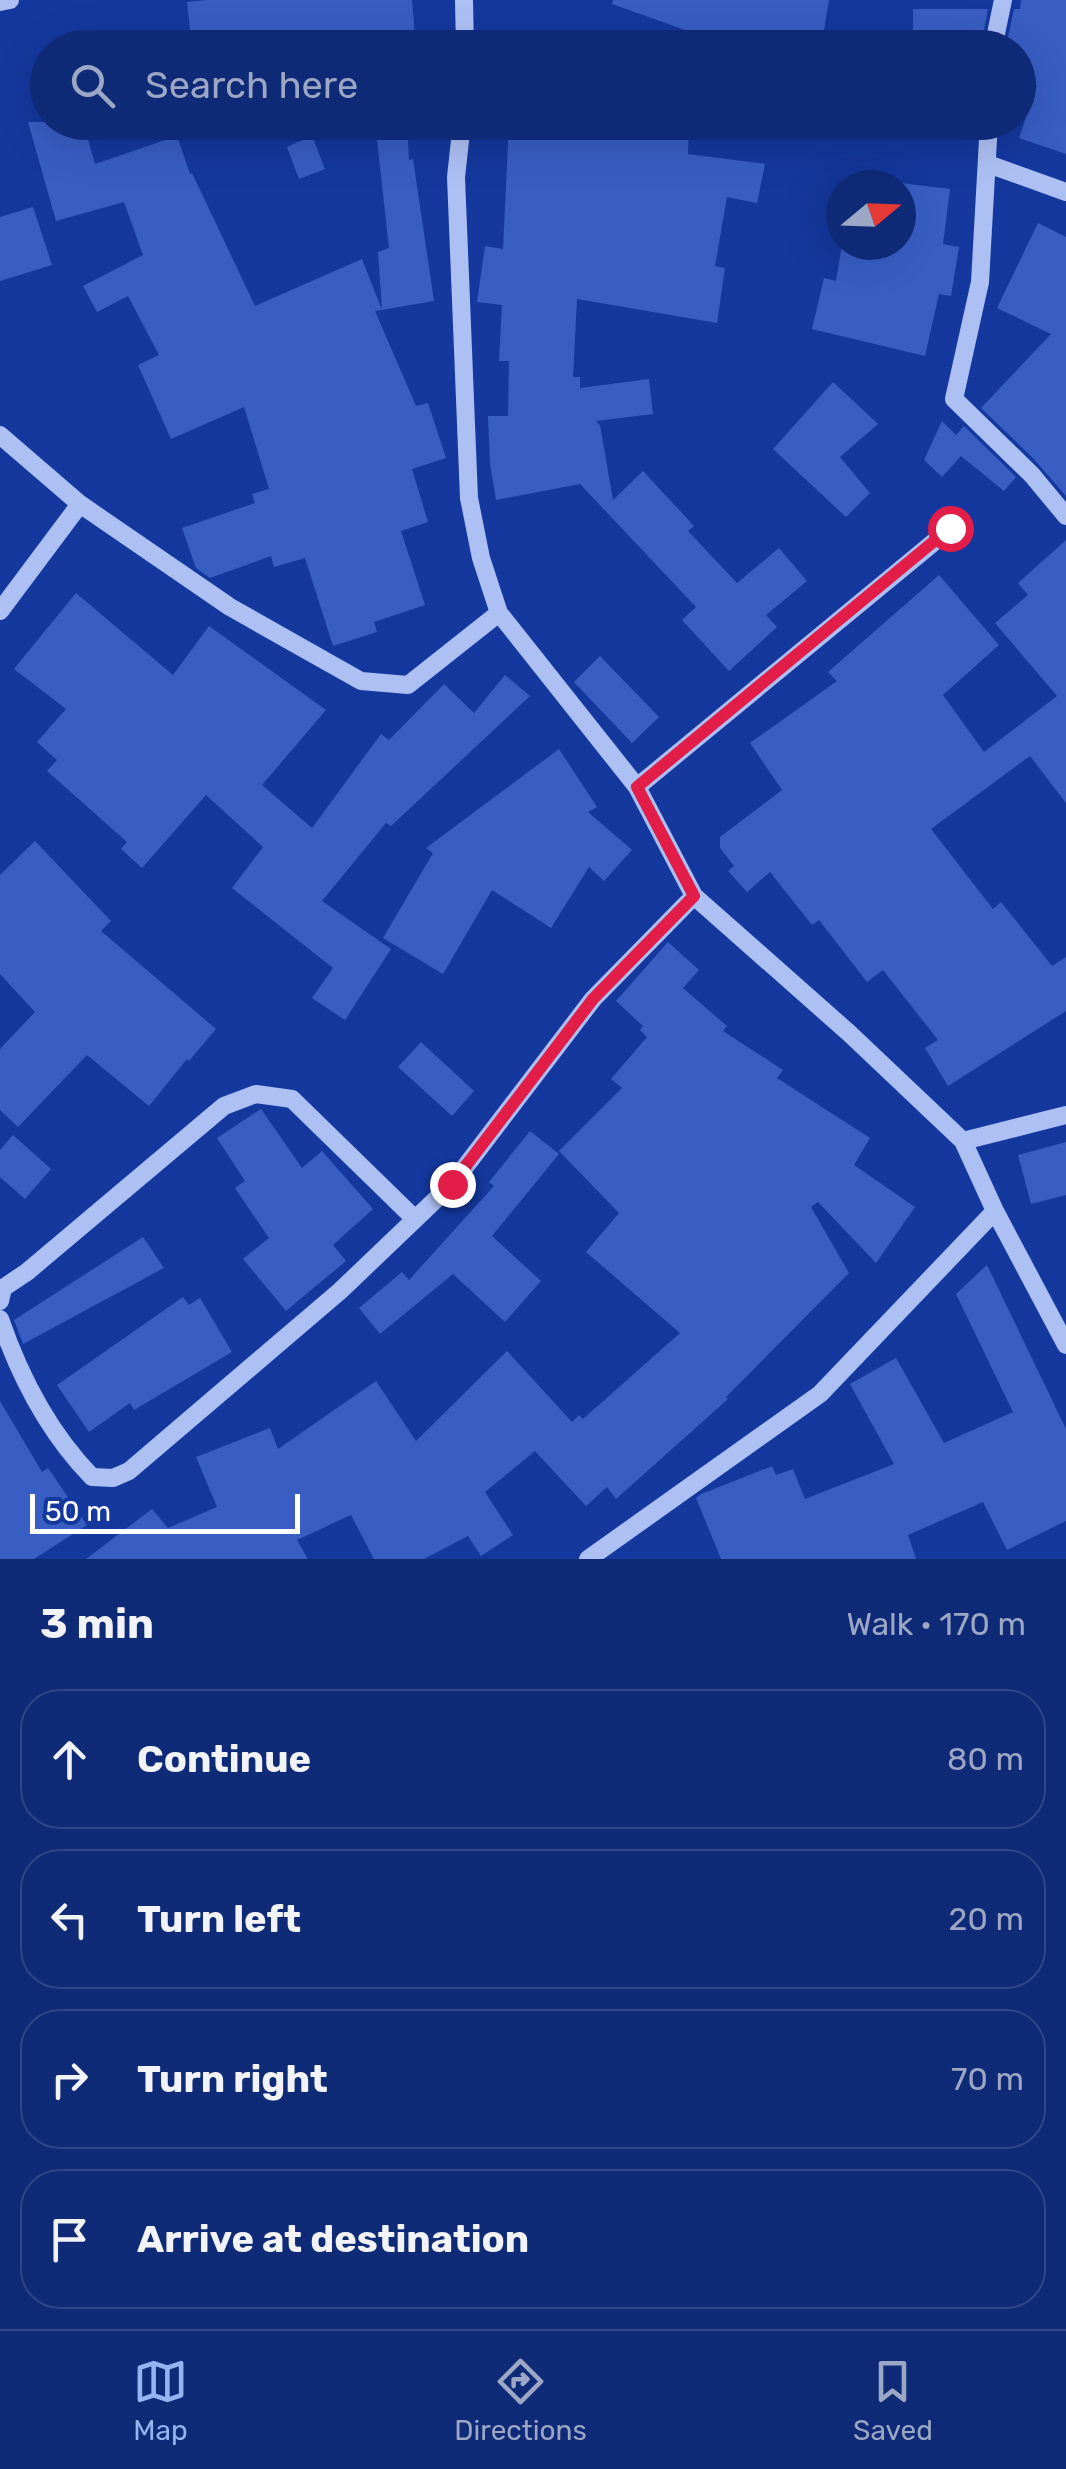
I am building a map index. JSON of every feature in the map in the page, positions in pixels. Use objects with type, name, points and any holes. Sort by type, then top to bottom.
[{"type":"street","points":[[0,2],[10,0]]},
{"type":"street","points":[[464,0],[465,30]]},
{"type":"street","points":[[997,30],[1003,0]]},
{"type":"street","points":[[460,140],[456,177],[469,498],[481,558],[499,613],[637,787],[694,896],[849,1033],[963,1141],[1066,1345]]},
{"type":"street","points":[[988,140],[980,282],[954,400],[1032,475],[1066,516]]},
{"type":"street","points":[[988,164],[1066,192]]},
{"type":"street","points":[[0,435],[80,504],[230,607],[360,681],[408,685],[499,613]]},
{"type":"street","points":[[0,612],[80,504]]},
{"type":"street","points":[[637,787],[950,528]]},
{"type":"street","points":[[0,1319],[48,1424],[66,1450],[92,1476],[114,1478],[129,1471],[324,1304],[452,1184],[593,999],[694,896]]},
{"type":"street","points":[[0,1301],[3,1288],[224,1106],[256,1094],[292,1098],[414,1219]]},
{"type":"street","points":[[963,1141],[1066,1115]]},
{"type":"street","points":[[588,1559],[820,1394],[995,1210]]},
{"type":"building","points":[[412,0],[414,30],[190,30],[187,2]]},
{"type":"building","points":[[613,0],[829,0],[824,30],[685,30],[612,4]]},
{"type":"building","points":[[1021,0],[1066,0],[1066,154],[1025,140],[1036,140],[1036,30],[1009,30],[1014,9],[1020,9]]},
{"type":"building","points":[[913,9],[988,9],[984,30],[913,30]]},
{"type":"building","points":[[33,140],[88,140],[95,164],[165,140],[178,140],[190,174],[255,306],[362,259],[382,310],[375,311],[416,406],[428,403],[446,458],[412,469],[428,522],[401,531],[425,605],[374,622],[377,632],[333,646],[305,558],[274,567],[271,556],[210,578],[196,568],[182,528],[255,503],[252,494],[269,489],[244,407],[171,439],[138,365],[159,355],[128,296],[97,312],[83,286],[143,255],[124,202],[56,221]]},
{"type":"building","points":[[314,140],[325,169],[299,179],[287,147]]},
{"type":"building","points":[[377,140],[408,140],[434,301],[382,310],[378,252],[389,248]]},
{"type":"building","points":[[508,140],[688,140],[688,154],[765,164],[757,203],[727,197],[715,266],[725,268],[717,323],[577,299],[573,377],[580,377],[580,388],[649,379],[653,414],[596,421],[600,425],[613,500],[643,471],[694,526],[688,531],[737,583],[779,548],[807,581],[766,615],[777,627],[729,671],[682,620],[696,607],[580,484],[496,500],[488,416],[508,416],[509,361],[499,361],[502,305],[477,302],[485,246],[503,249]]},
{"type":"building","points":[[916,185],[950,189],[943,244],[959,247],[951,296],[939,294],[925,356],[812,329],[824,278],[836,281],[840,260],[916,260]]},
{"type":"building","points":[[33,207],[52,265],[0,281],[0,217]]},
{"type":"building","points":[[1038,223],[1066,237],[1066,496],[981,408],[1051,334],[997,308]]},
{"type":"building","points":[[833,382],[878,424],[840,457],[870,493],[846,517],[773,449]]},
{"type":"building","points":[[942,421],[956,435],[964,426],[1016,477],[1004,491],[961,456],[942,477],[924,460]]},
{"type":"building","points":[[1066,540],[1066,803],[1030,756],[931,829],[993,909],[1001,902],[1052,966],[1066,957],[1066,1011],[948,1086],[925,1048],[938,1040],[883,970],[867,982],[819,920],[812,925],[770,872],[747,892],[728,871],[734,866],[720,848],[720,837],[782,790],[750,743],[837,681],[828,672],[939,575],[999,645],[943,695],[984,752],[1057,696],[995,623],[1028,595],[1018,583]]},
{"type":"building","points":[[76,593],[173,675],[209,626],[326,710],[262,785],[312,828],[381,734],[389,740],[444,684],[474,713],[505,675],[530,696],[391,826],[386,823],[322,901],[391,949],[345,1020],[312,998],[333,968],[232,888],[263,847],[206,795],[142,868],[121,849],[127,842],[47,771],[57,760],[37,742],[66,709],[14,669]]},
{"type":"building","points":[[600,656],[659,717],[632,743],[574,682]]},
{"type":"building","points":[[559,749],[597,807],[588,812],[632,850],[604,881],[589,867],[551,928],[492,890],[443,974],[383,938],[433,853],[426,848]]},
{"type":"building","points":[[35,841],[111,921],[101,931],[216,1029],[149,1106],[87,1055],[18,1127],[0,1110],[0,1049],[35,1012],[0,974],[0,875]]},
{"type":"building","points":[[668,942],[699,970],[683,988],[727,1026],[723,1031],[783,1070],[777,1078],[870,1138],[854,1165],[915,1207],[876,1263],[818,1202],[811,1207],[849,1273],[728,1399],[616,1499],[607,1487],[586,1506],[535,1451],[485,1492],[513,1535],[481,1556],[468,1536],[424,1559],[374,1559],[351,1515],[297,1540],[308,1559],[86,1559],[152,1509],[168,1528],[217,1507],[196,1457],[270,1428],[278,1449],[376,1381],[416,1441],[507,1351],[572,1422],[579,1415],[583,1419],[680,1333],[586,1252],[619,1213],[559,1151],[622,1088],[611,1079],[647,1037],[640,1030],[643,1026],[616,1001]]},
{"type":"building","points":[[421,1042],[474,1091],[452,1116],[398,1067]]},
{"type":"building","points":[[261,1109],[302,1168],[322,1151],[373,1209],[333,1245],[346,1261],[286,1311],[243,1259],[269,1238],[235,1188],[245,1181],[217,1138]]},
{"type":"building","points":[[530,1131],[559,1154],[492,1236],[541,1281],[505,1322],[453,1274],[380,1334],[359,1308],[402,1272],[409,1280],[494,1186],[489,1182]]},
{"type":"building","points":[[13,1135],[51,1169],[25,1199],[0,1177],[0,1150]]},
{"type":"building","points":[[1066,1142],[1066,1195],[1031,1204],[1018,1155]]},
{"type":"building","points":[[143,1237],[164,1268],[23,1344],[14,1320]]},
{"type":"building","points":[[987,1265],[1066,1429],[1066,1521],[1007,1550],[983,1502],[908,1535],[916,1559],[721,1559],[696,1498],[701,1494],[772,1466],[776,1475],[793,1469],[805,1499],[894,1464],[850,1384],[896,1358],[944,1443],[1013,1412],[956,1294]]},
{"type":"building","points":[[183,1297],[189,1305],[200,1298],[232,1352],[134,1410],[130,1403],[89,1432],[57,1385]]},
{"type":"building","points":[[0,1401],[42,1472],[48,1468],[87,1525],[34,1559],[0,1559]]},
{"type":"route","points":[[452,1184],[593,999],[694,896],[637,787],[950,528]]}]
